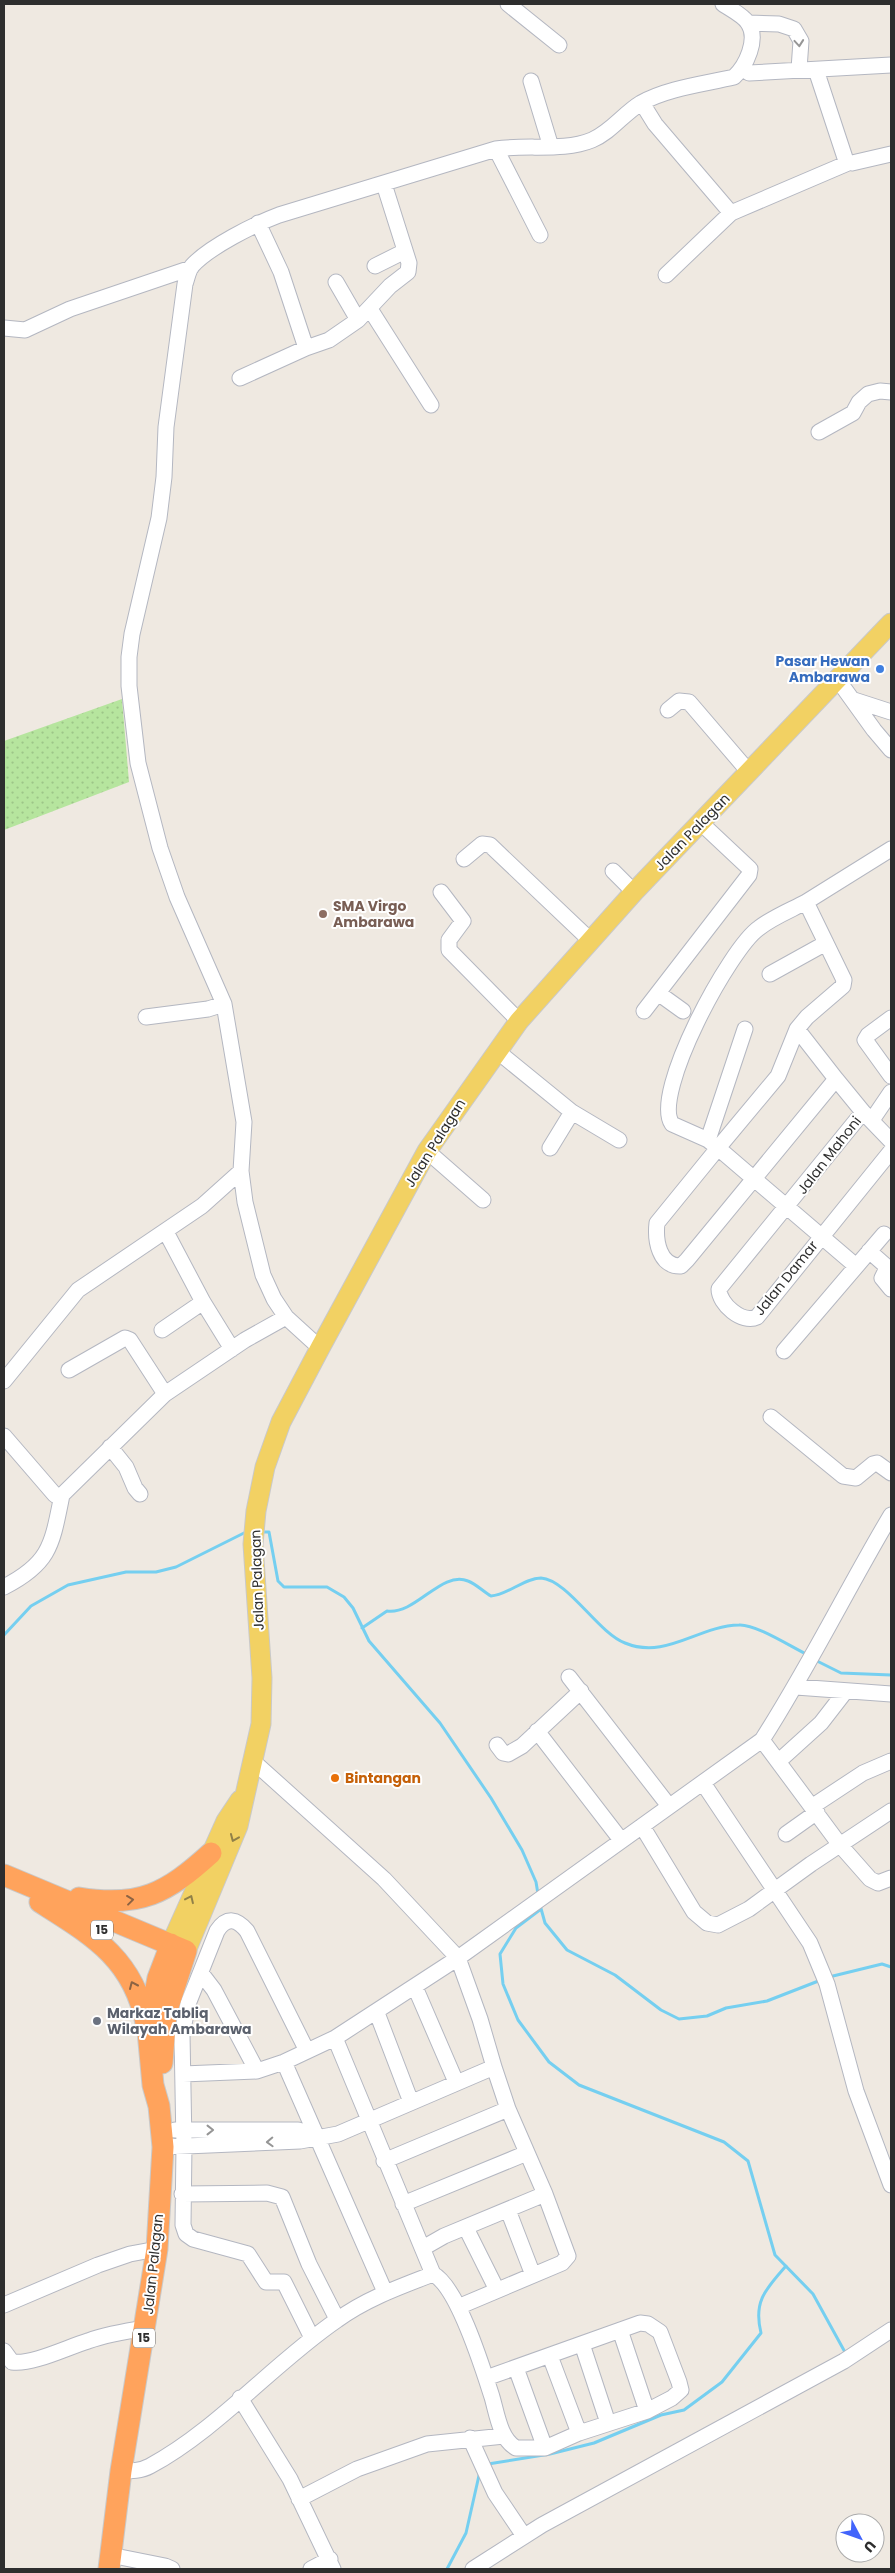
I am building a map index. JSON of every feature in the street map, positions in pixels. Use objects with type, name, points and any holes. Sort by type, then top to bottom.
[{"type":"highway","points":[[43,1897],[102,1902],[134,1901],[163,1891],[189,1873],[211,1853]]},
{"type":"highway","name":"15","points":[[4,1875],[43,1897],[176,1954]]},
{"type":"highway","name":"15","points":[[4,1886],[43,1897],[110,1951],[130,1976],[143,2006],[148,2031]]},
{"type":"highway","name":"Jalan Palagan","points":[[110,2562],[120,2471],[146,2328],[157,2249],[162,2140],[158,2106],[153,2085],[148,2031],[152,2000],[176,1954]]},
{"type":"highway","name":"Jalan Palagan","points":[[158,2106],[162,2083],[162,2046],[176,1954]]},
{"type":"main road","name":"Jalan Palagan","points":[[176,1954],[238,1826],[254,1762],[261,1724],[262,1678],[253,1544],[256,1512],[265,1467],[281,1422],[320,1348],[427,1151],[519,1021],[634,892],[891,623]]},
{"type":"main road","name":"Jalan Palagan","points":[[176,1954],[211,1853],[226,1821],[246,1791]]},
{"type":"street","points":[[508,4],[559,45]]},
{"type":"street","points":[[722,4],[748,22],[779,24],[794,29],[801,41],[799,70]]},
{"type":"street","points":[[4,338],[70,309],[191,268],[204,256],[258,224],[308,204],[384,184],[496,149],[519,146],[573,146],[591,140],[606,132],[642,103],[661,95],[734,77],[743,69],[748,58],[752,34],[748,22]]},
{"type":"street","points":[[743,69],[750,73],[891,65]]},
{"type":"street","points":[[816,70],[848,163]]},
{"type":"street","points":[[531,80],[551,147]]},
{"type":"street","points":[[642,103],[654,124],[731,213]]},
{"type":"street","points":[[496,149],[540,235]]},
{"type":"street","points":[[666,275],[731,213],[848,163],[891,154]]},
{"type":"street","points":[[240,378],[328,340],[370,310],[390,286],[408,272],[410,266],[406,251],[384,184]]},
{"type":"street","points":[[258,224],[281,272],[306,348]]},
{"type":"street","points":[[375,266],[406,251]]},
{"type":"street","points":[[191,268],[185,284],[166,427],[164,477],[160,510],[132,634],[129,686],[138,763],[160,848],[177,897],[224,1004],[244,1122],[241,1171],[245,1202],[263,1276],[274,1299],[286,1317],[320,1348]]},
{"type":"street","points":[[336,282],[358,320]]},
{"type":"street","points":[[370,310],[431,405]]},
{"type":"street","points":[[4,328],[24,330]]},
{"type":"street","points":[[819,432],[853,413],[858,402],[868,394],[880,391],[891,392]]},
{"type":"street","points":[[838,680],[891,750]]},
{"type":"street","points":[[854,700],[891,712]]},
{"type":"street","points":[[668,710],[679,701],[689,702],[749,772]]},
{"type":"street","points":[[644,1011],[742,886],[750,869],[701,823]]},
{"type":"street","points":[[464,859],[482,844],[490,845],[590,940]]},
{"type":"street","points":[[856,1266],[713,1144],[672,1124],[668,1120],[667,1112],[674,1081],[696,1022],[740,948],[758,928],[806,902],[891,849]]},
{"type":"street","points":[[613,872],[634,892]]},
{"type":"street","points":[[441,892],[463,921],[449,940],[449,950],[519,1021]]},
{"type":"street","points":[[806,902],[844,980],[843,986],[807,1016],[797,1029],[778,1076],[744,1117],[713,1144],[657,1223],[657,1242],[665,1259],[671,1264],[682,1266],[752,1178],[836,1079]]},
{"type":"street","points":[[770,974],[826,944]]},
{"type":"street","points":[[658,993],[683,1011]]},
{"type":"street","points":[[146,1017],[208,1009],[224,1004]]},
{"type":"street","points":[[891,1018],[868,1035],[865,1040],[891,1076]]},
{"type":"street","points":[[713,1144],[718,1109],[745,1029]]},
{"type":"street","name":"Jalan Mahoni","points":[[752,1319],[744,1318],[726,1306],[719,1296],[719,1289],[867,1116],[797,1029]]},
{"type":"street","points":[[786,1057],[793,1058],[809,1044]]},
{"type":"street","points":[[496,1051],[572,1112],[619,1140]]},
{"type":"street","points":[[891,1092],[867,1116],[891,1141]]},
{"type":"street","points":[[718,1109],[744,1117]]},
{"type":"street","points":[[550,1148],[572,1112]]},
{"type":"street","name":"Jalan Damar","points":[[752,1319],[763,1310],[820,1236],[891,1150]]},
{"type":"street","points":[[427,1151],[482,1200]]},
{"type":"street","points":[[4,1381],[78,1290],[202,1206],[241,1171]]},
{"type":"street","points":[[166,1232],[203,1302],[232,1349]]},
{"type":"street","points":[[784,1351],[884,1234]]},
{"type":"street","points":[[870,1250],[886,1266],[882,1278],[891,1289]]},
{"type":"street","points":[[162,1330],[203,1302]]},
{"type":"street","points":[[4,1587],[39,1565],[51,1541],[62,1495],[165,1394],[232,1349],[286,1317]]},
{"type":"street","points":[[69,1370],[125,1338],[130,1340],[165,1394]]},
{"type":"street","points":[[771,1418],[843,1476],[856,1478],[873,1464],[877,1463],[891,1472]]},
{"type":"street","points":[[4,1436],[54,1495],[62,1495]]},
{"type":"street","points":[[110,1447],[126,1467],[135,1488],[140,1494]]},
{"type":"street","points":[[183,2074],[257,2071],[284,2062],[335,2038],[377,2013],[458,1958],[762,1740],[796,1687],[841,1600],[891,1515]]},
{"type":"street","points":[[569,1676],[669,1806]]},
{"type":"street","points":[[796,1687],[891,1694]]},
{"type":"street","points":[[497,1745],[503,1753],[508,1754],[522,1746],[581,1691]]},
{"type":"street","points":[[779,1761],[821,1723],[845,1692]]},
{"type":"street","points":[[537,1731],[621,1840]]},
{"type":"street","points":[[762,1740],[840,1845],[870,1879],[878,1883],[891,1878]]},
{"type":"street","points":[[254,1762],[384,1879],[458,1958],[480,2018],[508,2109],[545,2194],[568,2256],[562,2264],[533,2274],[458,2308]]},
{"type":"street","points":[[786,1834],[815,1809],[863,1773],[891,1762]]},
{"type":"street","points":[[703,1783],[810,1943],[825,1978],[856,2091],[891,2186]]},
{"type":"street","points":[[642,1826],[694,1912],[707,1923],[718,1925],[730,1921],[776,1891],[891,1811]]},
{"type":"street","points":[[307,2051],[242,1924],[229,1920],[222,1923],[217,1931],[188,2004],[182,2034],[184,2137],[181,2214],[186,2234],[193,2239],[248,2254],[266,2282],[284,2282],[312,2338]]},
{"type":"street","points":[[201,1973],[214,1990],[257,2071]]},
{"type":"street","points":[[415,1987],[456,2082]]},
{"type":"street","points":[[377,2013],[411,2102]]},
{"type":"street","points":[[335,2038],[384,2161],[433,2274],[441,2278],[458,2308],[486,2378],[504,2436],[516,2448],[545,2448],[579,2433],[647,2411],[678,2394],[680,2390],[679,2382],[660,2332],[655,2327],[640,2323],[486,2378]]},
{"type":"street","points":[[284,2062],[385,2292]]},
{"type":"street","points":[[162,2140],[184,2137],[300,2141],[318,2136],[338,2134],[494,2067]]},
{"type":"street","points":[[384,2161],[508,2109]]},
{"type":"street","points":[[403,2204],[526,2153]]},
{"type":"street","points":[[182,2194],[267,2193],[282,2197],[309,2264],[337,2319]]},
{"type":"street","points":[[423,2248],[545,2194]]},
{"type":"street","points":[[508,2210],[533,2274]]},
{"type":"street","points":[[466,2228],[497,2290]]},
{"type":"street","points":[[4,2305],[98,2265],[142,2251],[157,2249]]},
{"type":"street","points":[[120,2471],[138,2470],[150,2466],[204,2429],[337,2319],[385,2292],[433,2274]]},
{"type":"street","points":[[4,2351],[12,2362],[24,2361],[106,2336],[146,2328]]},
{"type":"street","points":[[620,2330],[647,2411]]},
{"type":"street","points":[[473,2569],[524,2536],[626,2478],[844,2361],[891,2330]]},
{"type":"street","points":[[582,2344],[608,2423]]},
{"type":"street","points":[[550,2356],[579,2433]]},
{"type":"street","points":[[516,2368],[545,2448]]},
{"type":"street","points":[[240,2398],[300,2499],[332,2564],[311,2569]]},
{"type":"street","points":[[300,2499],[357,2469],[427,2444],[470,2438],[504,2436]]},
{"type":"street","points":[[470,2438],[495,2492],[524,2536]]},
{"type":"street","points":[[110,2562],[165,2566],[172,2569]]},
{"type":"green space","points":[[122,699],[129,782],[4,830],[4,741]]},
{"type":"waterway","points":[[4,1635],[31,1606],[68,1585],[126,1572],[156,1572],[176,1567],[248,1531]]},
{"type":"waterway","points":[[260,1532],[269,1532],[278,1581],[284,1587],[327,1587],[344,1597],[353,1608],[369,1641],[440,1723],[491,1798],[522,1850],[536,1882],[538,1894]]},
{"type":"waterway","points":[[362,1628],[387,1611],[398,1610],[408,1606],[438,1587],[458,1579],[474,1584],[491,1596],[504,1593],[528,1581],[541,1578],[551,1581],[562,1588],[604,1629],[625,1643],[654,1648],[724,1627],[739,1625],[755,1628],[808,1655]]},
{"type":"waterway","points":[[815,1660],[841,1673],[891,1675]]},
{"type":"waterway","points":[[540,1905],[545,1923],[567,1950],[615,1975],[661,2010],[679,2019],[707,2016],[726,2008],[767,2001],[821,1980]]},
{"type":"waterway","points":[[541,1909],[516,1928],[500,1954],[503,1984],[518,2020],[549,2062],[579,2085],[724,2142],[748,2161],[775,2255],[813,2294],[846,2354]]},
{"type":"waterway","points":[[829,1977],[882,1964],[891,1967]]},
{"type":"waterway","points":[[488,2464],[550,2454],[594,2443],[661,2415],[684,2410],[722,2382],[761,2333],[759,2322],[760,2304],[767,2289],[786,2266]]},
{"type":"waterway","points":[[447,2569],[466,2533],[480,2471]]},
{"type":"place","name":"Pasar Hewan Ambarawa","points":[[880,669]]},
{"type":"place","name":"SMA Virgo Ambarawa","points":[[323,914]]},
{"type":"place","name":"Bintangan","points":[[335,1778]]},
{"type":"place","name":"Markaz Tabliq Wilayah Ambarawa","points":[[97,2021]]}]
